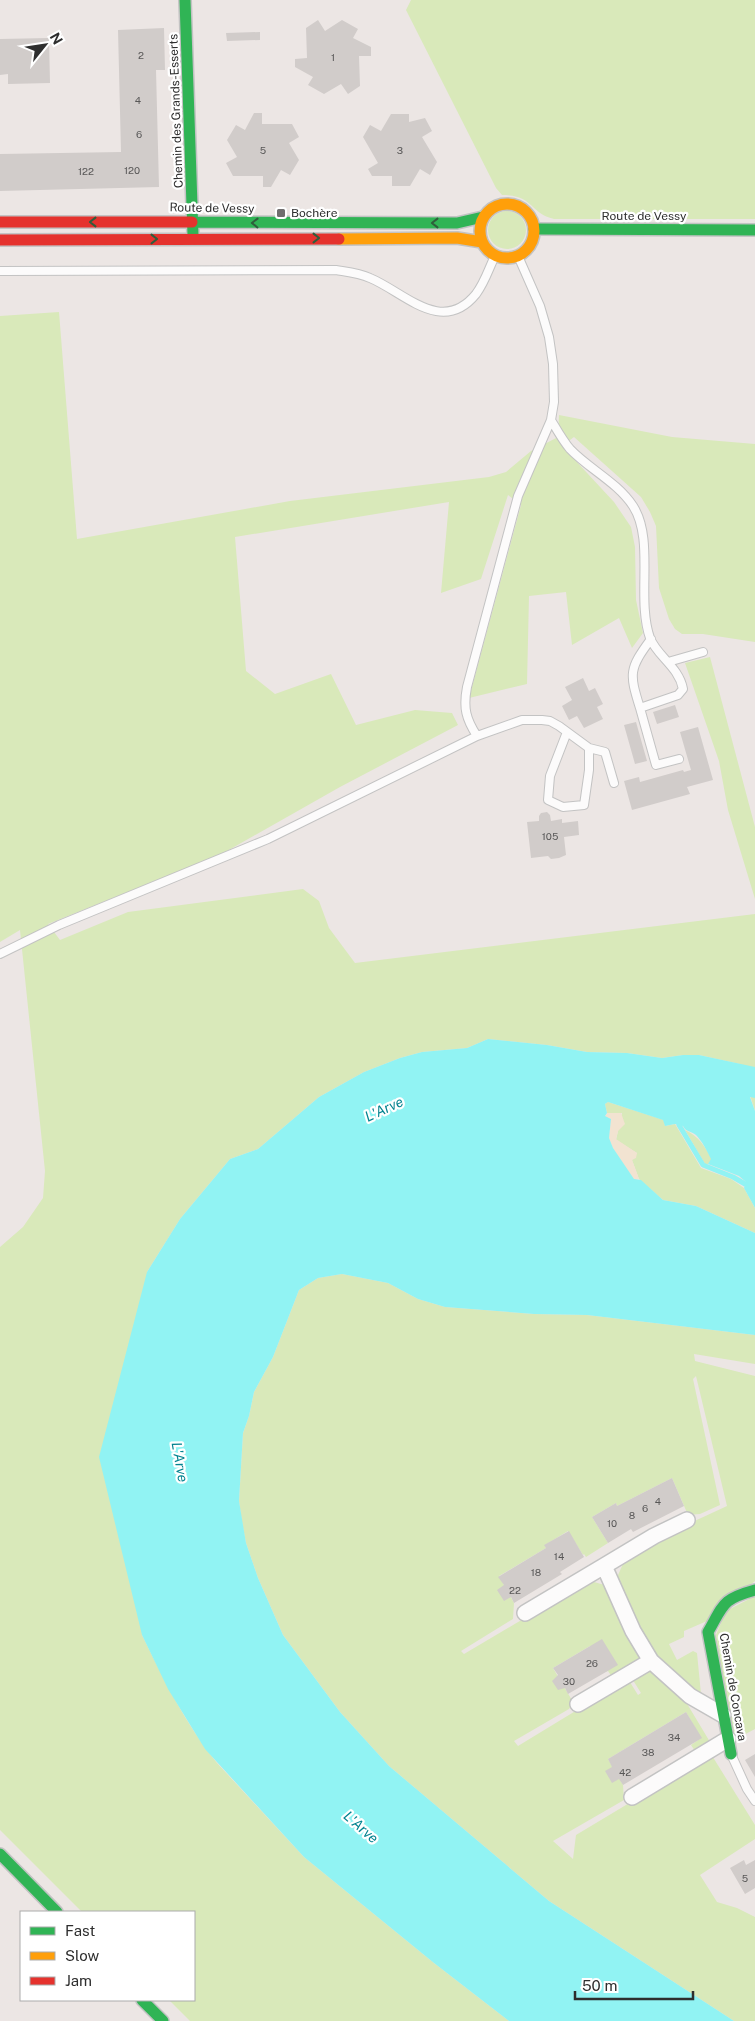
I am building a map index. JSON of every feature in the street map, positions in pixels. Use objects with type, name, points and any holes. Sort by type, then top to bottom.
[{"type":"street","name":"Chemin des Grands-Esserts","points":[[185,0],[194,238]]},
{"type":"street","points":[[512,204],[529,215],[534,229],[534,235],[528,248],[518,256],[510,258],[495,256],[485,247],[482,242],[480,225],[487,212],[498,205],[512,204]]},
{"type":"street","name":"Route de Vessy","points":[[0,222],[457,223],[483,217]]},
{"type":"street","name":"Route de Vessy","points":[[534,229],[755,230]]},
{"type":"street","points":[[0,240],[457,238],[482,242]]},
{"type":"street","points":[[525,1613],[654,1536],[688,1520]]},
{"type":"street","points":[[604,1566],[633,1631],[651,1661],[690,1696],[723,1715]]},
{"type":"street","name":"Chemin de Concava","points":[[729,1747],[708,1632],[724,1604],[734,1596],[755,1590]]},
{"type":"street","points":[[578,1704],[651,1661]]},
{"type":"street","points":[[632,1797],[729,1747]]},
{"type":"street","points":[[0,1854],[56,1911]]},
{"type":"street","points":[[143,2001],[163,2021]]},
{"type":"lane","points":[[0,271],[336,270],[371,278],[430,311],[447,311],[460,307],[475,295],[484,282],[495,256]]},
{"type":"lane","points":[[477,736],[465,714],[467,687],[518,496],[551,420],[555,391],[549,337],[540,306],[518,256]]},
{"type":"lane","points":[[551,420],[570,448],[621,492],[632,504],[637,514],[642,536],[645,607],[651,640],[681,682],[683,691],[678,695],[640,708]]},
{"type":"lane","points":[[651,640],[639,654],[633,672],[633,684],[656,765],[679,759]]},
{"type":"lane","points":[[668,662],[703,652]]},
{"type":"lane","points":[[0,954],[59,926],[268,838],[477,736],[506,725],[534,719],[550,721],[589,748],[605,752],[614,783]]},
{"type":"lane","points":[[567,732],[550,776],[548,800],[563,807],[584,805],[590,770],[589,748]]},
{"type":"lane","points":[[729,1747],[747,1789],[755,1801]]},
{"type":"green space","points":[[411,0],[755,0],[755,219],[554,219],[540,213],[520,198],[502,195],[496,188],[406,10]]},
{"type":"green space","points":[[507,211],[520,217],[526,230],[520,243],[507,249],[494,243],[488,230],[494,217]]},
{"type":"green space","points":[[59,312],[77,539],[290,501],[489,477],[506,472],[531,451],[558,437],[559,415],[672,437],[755,444],[755,642],[703,634],[682,634],[675,629],[669,619],[659,588],[656,526],[650,512],[641,497],[574,437],[562,446],[614,502],[631,527],[635,547],[636,600],[643,633],[632,648],[619,618],[572,645],[566,592],[529,596],[527,684],[469,698],[521,505],[508,495],[481,579],[441,593],[449,502],[235,537],[246,671],[275,694],[331,674],[356,725],[415,710],[452,713],[458,725],[340,787],[220,855],[48,924],[60,940],[128,912],[303,889],[319,901],[329,928],[355,963],[755,914],[755,1111],[740,1064],[699,1055],[662,1058],[627,1053],[587,1052],[547,1045],[488,1039],[467,1048],[422,1052],[364,1072],[319,1097],[258,1149],[230,1159],[180,1219],[147,1272],[142,1635],[176,1702],[195,1733],[217,1763],[304,1857],[434,1963],[509,2021],[190,2021],[170,2001],[195,2001],[195,1911],[81,1911],[0,1830],[0,1247],[23,1227],[43,1198],[45,1171],[20,930],[0,942],[0,316]]},
{"type":"green space","points":[[710,657],[755,827],[755,899],[728,810],[719,761],[685,663]]},
{"type":"green space","points":[[608,1102],[664,1120],[665,1126],[675,1124],[701,1168],[731,1179],[744,1188],[755,1208],[755,1233],[696,1206],[663,1200],[639,1179],[632,1160],[637,1153],[616,1140],[622,1113],[607,1113],[605,1104]]},
{"type":"green space","points":[[685,1130],[694,1135],[704,1146],[712,1159],[708,1164],[705,1164]]},
{"type":"green space","points":[[342,1274],[388,1283],[418,1299],[445,1307],[534,1314],[587,1315],[755,1335],[755,1364],[694,1354],[695,1361],[755,1376],[755,1581],[707,1621],[684,1631],[684,1637],[669,1644],[677,1660],[693,1651],[697,1653],[701,1694],[694,1694],[654,1658],[615,1582],[626,1557],[673,1531],[727,1506],[696,1376],[693,1379],[720,1505],[700,1514],[688,1515],[672,1478],[617,1506],[616,1503],[592,1517],[608,1543],[586,1557],[568,1531],[545,1545],[546,1548],[499,1576],[514,1603],[513,1619],[461,1651],[464,1654],[535,1612],[537,1615],[594,1582],[608,1586],[643,1657],[642,1663],[614,1680],[608,1671],[605,1672],[590,1646],[553,1668],[573,1702],[569,1709],[514,1741],[518,1746],[628,1679],[638,1695],[641,1693],[631,1677],[652,1669],[683,1697],[710,1742],[697,1754],[691,1745],[701,1738],[686,1712],[608,1759],[623,1785],[624,1800],[553,1841],[573,1859],[576,1835],[711,1754],[755,1825],[755,1839],[700,1875],[717,1902],[737,1908],[755,1917],[755,2021],[734,2021],[549,1901],[389,1766],[340,1712],[283,1635],[258,1578],[246,1543],[239,1501],[243,1433],[254,1392],[273,1357],[299,1290],[318,1278]]},
{"type":"green space","points":[[755,1596],[755,1729],[734,1740],[715,1637],[726,1611]]},
{"type":"sand","points":[[607,1113],[621,1113],[625,1124],[618,1131],[616,1139],[637,1153],[636,1158],[632,1160],[639,1179],[634,1180],[613,1148],[609,1138],[611,1119],[605,1117]]},
{"type":"water","name":"L'Arve","points":[[488,1039],[547,1045],[587,1052],[627,1053],[662,1058],[699,1055],[755,1067],[755,1098],[750,1097],[755,1111],[755,1208],[744,1188],[746,1182],[739,1176],[708,1164],[711,1159],[702,1143],[696,1135],[683,1126],[675,1124],[665,1126],[663,1120],[608,1102],[605,1104],[607,1113],[605,1116],[611,1119],[609,1138],[613,1148],[634,1179],[641,1180],[663,1200],[696,1206],[755,1233],[755,1335],[587,1315],[534,1314],[445,1307],[418,1299],[388,1283],[342,1274],[318,1278],[299,1290],[273,1357],[254,1392],[243,1433],[239,1501],[246,1543],[258,1578],[283,1635],[340,1712],[389,1766],[549,1901],[734,2021],[509,2021],[434,1963],[304,1857],[205,1749],[168,1689],[142,1635],[99,1457],[147,1272],[180,1219],[230,1159],[258,1149],[319,1097],[364,1072],[400,1058],[422,1052],[467,1048]]},
{"type":"building","points":[[318,20],[325,31],[342,20],[358,29],[353,38],[371,47],[371,56],[359,56],[360,86],[348,94],[341,84],[324,94],[308,85],[313,77],[295,67],[295,59],[307,58],[306,28]]},
{"type":"building","points":[[164,28],[165,70],[156,70],[159,187],[0,191],[0,154],[121,152],[118,30]]},
{"type":"building","points":[[260,32],[260,40],[227,41],[226,33]]},
{"type":"building","points":[[49,38],[50,83],[8,84],[8,74],[0,75],[0,39]]},
{"type":"building","points":[[254,113],[262,113],[262,124],[292,124],[299,137],[289,143],[299,160],[290,175],[281,170],[271,187],[263,187],[263,176],[233,176],[226,163],[237,157],[227,140],[236,125],[245,130]]},
{"type":"building","points":[[391,114],[409,114],[409,122],[425,118],[432,131],[422,137],[437,162],[430,175],[420,169],[410,186],[392,186],[392,176],[372,176],[368,169],[378,163],[363,137],[370,125],[381,131]]},
{"type":"building","points":[[583,678],[589,691],[595,688],[603,704],[597,707],[603,719],[584,728],[577,716],[569,720],[562,706],[572,700],[565,687]]},
{"type":"building","points":[[675,705],[679,717],[657,724],[653,712]]},
{"type":"building","points":[[636,722],[647,761],[635,764],[624,725]]},
{"type":"building","points":[[698,727],[713,780],[687,787],[690,794],[632,810],[624,781],[639,777],[640,782],[683,770],[684,772],[691,770],[680,732]]},
{"type":"building","points":[[547,812],[550,815],[551,821],[562,819],[562,823],[578,821],[579,835],[564,837],[566,855],[551,859],[548,856],[531,858],[527,822],[539,821],[541,813]]},
{"type":"building","points":[[672,1478],[684,1506],[633,1532],[631,1529],[608,1543],[592,1517],[616,1503],[617,1506]]},
{"type":"building","points":[[569,1531],[584,1557],[560,1572],[562,1574],[514,1603],[511,1597],[504,1601],[497,1590],[504,1585],[498,1577],[546,1548],[544,1545]]},
{"type":"building","points":[[602,1639],[618,1665],[568,1694],[565,1688],[558,1690],[552,1681],[558,1675],[553,1668]]},
{"type":"building","points":[[686,1712],[702,1738],[623,1785],[619,1779],[612,1783],[605,1771],[612,1767],[608,1759]]},
{"type":"building","points":[[755,1754],[755,1777],[745,1760]]},
{"type":"building","points":[[744,1860],[746,1865],[755,1860],[755,1888],[745,1894],[730,1868]]},
{"type":"waterway","points":[[679,1125],[703,1165],[745,1184]]},
{"type":"traffic: fast","points":[[185,0],[193,235]]},
{"type":"traffic: fast","points":[[192,222],[457,223],[483,217]]},
{"type":"traffic: fast","points":[[534,229],[755,230]]},
{"type":"traffic: fast","points":[[731,1754],[708,1632],[725,1604],[736,1596],[755,1590]]},
{"type":"traffic: fast","points":[[0,1854],[56,1911]]},
{"type":"traffic: fast","points":[[143,2001],[163,2021]]},
{"type":"traffic: slow","points":[[502,204],[512,204],[522,208],[530,216],[534,231],[530,246],[522,254],[512,258],[502,258],[492,254],[484,246],[480,236],[480,226],[484,216],[492,208],[502,204]]},
{"type":"traffic: slow","points":[[339,239],[457,238],[482,242]]},
{"type":"traffic: jam","points":[[0,222],[192,222]]},
{"type":"traffic: jam","points":[[0,240],[339,239]]},
{"type":"place","name":"Bochère","points":[[281,213]]}]
